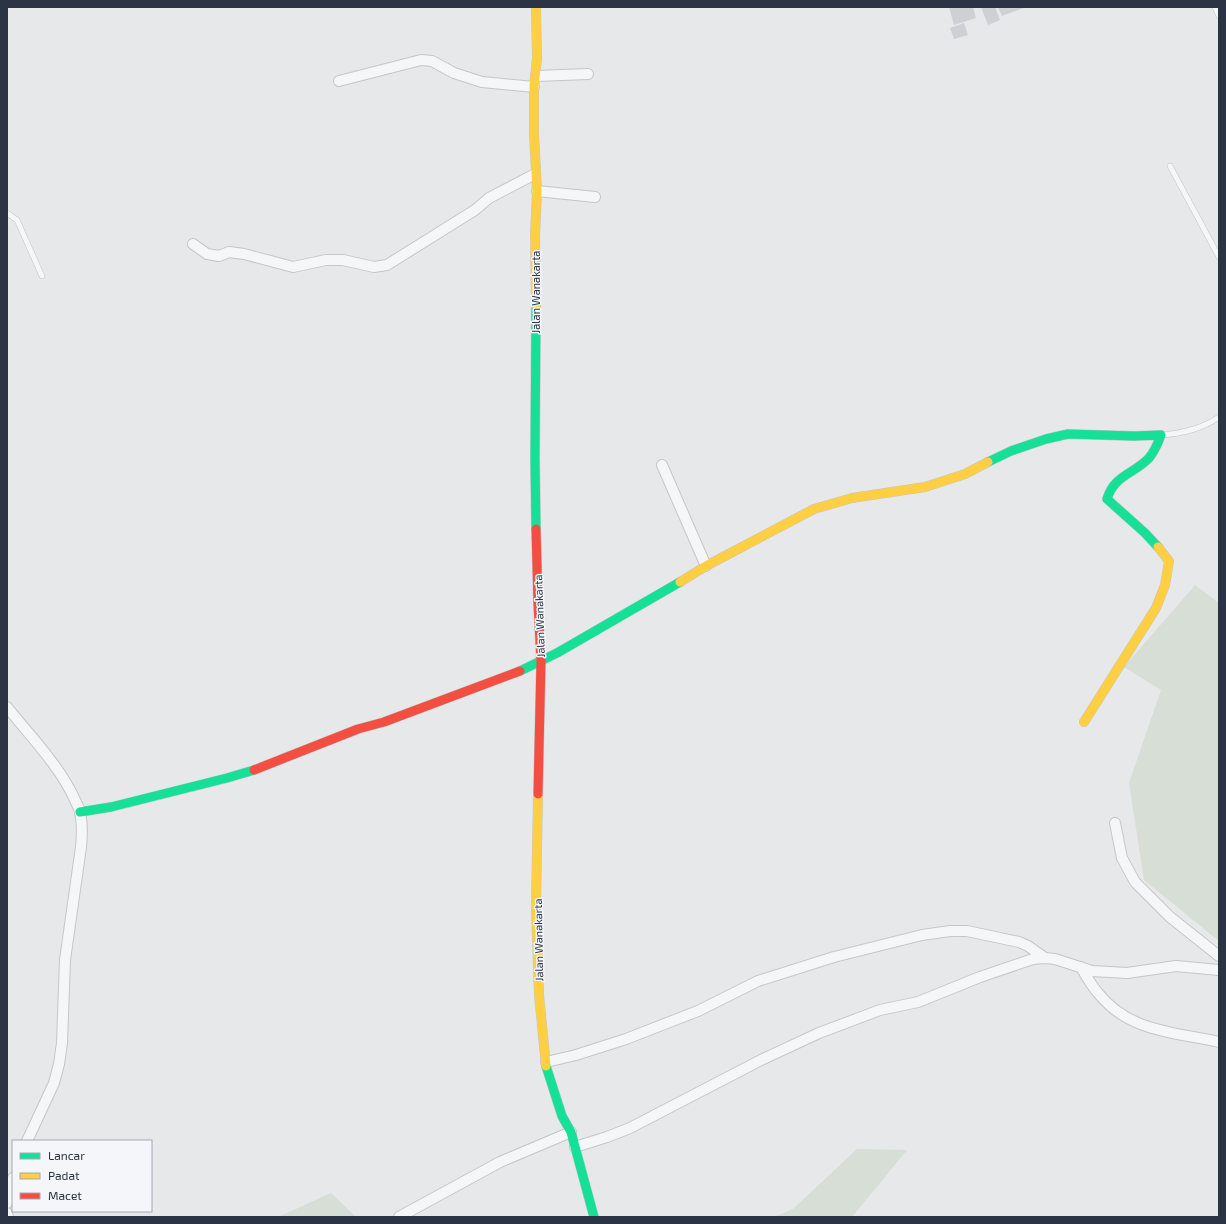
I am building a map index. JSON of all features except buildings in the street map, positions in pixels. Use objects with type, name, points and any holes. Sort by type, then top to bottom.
[{"type":"street","name":"Jalan Wanakarta","points":[[536,7],[534,133],[537,191],[535,236],[535,458],[538,603],[541,661],[536,908],[539,995],[546,1062],[555,1097],[562,1116],[571,1132],[594,1217]]},
{"type":"street","points":[[340,81],[420,60],[432,61],[454,73],[482,82],[535,82],[588,74]]},
{"type":"street","points":[[193,244],[207,254],[219,256],[229,252],[244,254],[293,267],[326,260],[343,260],[374,267],[387,266],[475,210],[489,198],[535,174]]},
{"type":"street","points":[[537,191],[595,197]]},
{"type":"street","points":[[80,812],[111,807],[170,793],[251,771],[358,730],[384,722],[514,674],[541,661],[664,593],[706,566],[814,510],[834,502],[925,487],[964,474],[1011,451],[1046,439],[1068,434],[1134,436],[1161,435],[1156,450],[1147,460],[1116,481],[1108,491],[1107,499],[1112,506],[1134,523],[1157,544],[1169,561],[1165,585],[1156,608],[1084,722]]},
{"type":"street","points":[[662,465],[706,566]]},
{"type":"street","points":[[7,707],[63,776],[80,812],[82,830],[81,847],[65,960],[62,1043],[59,1064],[54,1083],[27,1140]]},
{"type":"street","points":[[1114,824],[1122,858],[1135,882],[1170,917],[1219,956]]},
{"type":"street","points":[[546,1062],[576,1055],[620,1041],[698,1012],[765,979],[834,957],[922,935],[950,931],[967,931],[1019,942],[1028,946],[1045,958]]},
{"type":"street","points":[[575,1147],[630,1128],[761,1060],[838,1026],[880,1010],[918,1002],[980,977],[1033,960],[1045,958],[1070,963],[1092,971],[1127,974],[1176,966],[1219,970]]},
{"type":"street","points":[[1081,967],[1097,992],[1105,1001],[1129,1019],[1159,1031],[1219,1042]]},
{"type":"street","points":[[399,1217],[500,1162],[571,1132]]},
{"type":"street","points":[[7,1203],[12,1182]]},
{"type":"lane","points":[[1215,7],[1219,16]]},
{"type":"lane","points":[[1170,166],[1219,257]]},
{"type":"lane","points":[[7,212],[16,220],[42,276]]},
{"type":"lane","points":[[1161,435],[1199,429],[1208,425],[1219,417]]},
{"type":"shaded area","points":[[1195,585],[1219,603],[1219,941],[1144,880],[1129,783],[1161,690],[1124,667]]},
{"type":"shaded area","points":[[857,1149],[907,1150],[852,1217],[774,1217],[793,1209]]},
{"type":"shaded area","points":[[331,1193],[356,1217],[278,1217]]},
{"type":"traffic: fast","points":[[536,306],[536,529]]},
{"type":"traffic: fast","points":[[988,462],[1011,451],[1046,439],[1068,434],[1134,436],[1161,435],[1155,450],[1149,458],[1119,480],[1110,491],[1107,499],[1145,533],[1158,547]]},
{"type":"traffic: fast","points":[[520,671],[557,653],[680,582]]},
{"type":"traffic: fast","points":[[80,812],[111,807],[254,770]]},
{"type":"traffic: fast","points":[[546,1066],[562,1116],[571,1132],[594,1217]]},
{"type":"traffic: slow","points":[[536,7],[537,58],[534,87],[534,133],[537,191],[535,236],[536,306]]},
{"type":"traffic: slow","points":[[680,582],[706,566],[814,509],[852,498],[925,487],[965,474],[988,462]]},
{"type":"traffic: slow","points":[[1084,722],[1156,608],[1165,585],[1169,561],[1158,547]]},
{"type":"traffic: slow","points":[[538,794],[536,908],[539,995],[546,1066]]},
{"type":"traffic: jam","points":[[536,529],[541,661],[538,794]]},
{"type":"traffic: jam","points":[[254,770],[358,729],[384,722],[520,671]]}]
